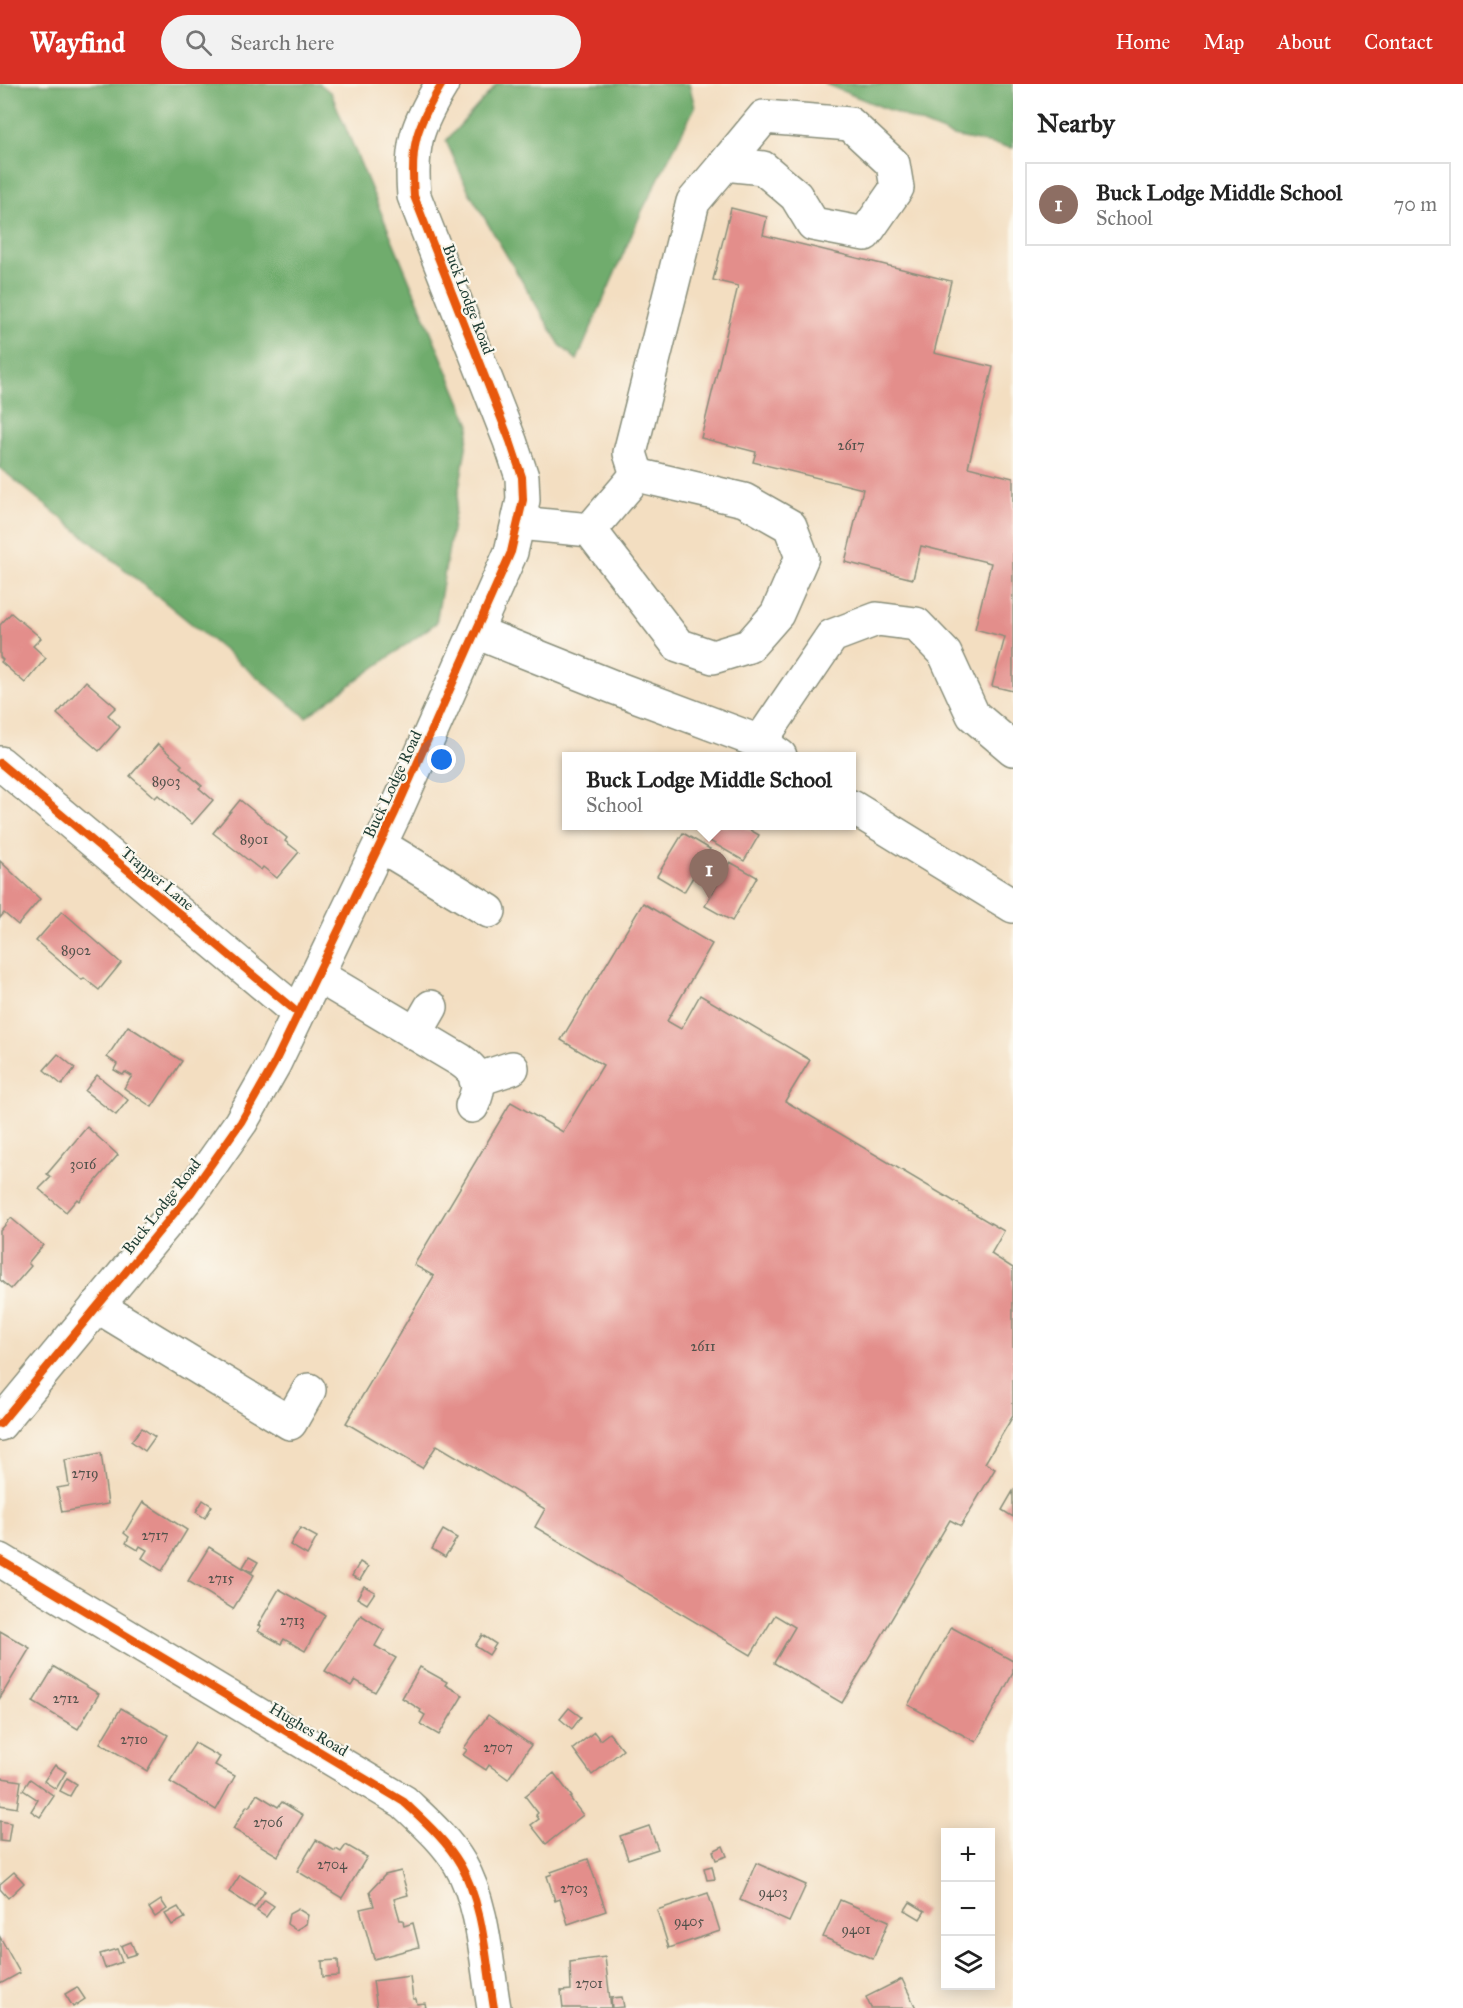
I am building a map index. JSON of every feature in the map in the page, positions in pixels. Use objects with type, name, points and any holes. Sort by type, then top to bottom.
[{"type":"street","name":"Buck Lodge Road","points":[[0,1424],[198,1185],[241,1122],[269,1074],[380,845],[511,552],[523,500],[522,477],[414,196],[412,174],[414,142],[424,114],[442,84]]},
{"type":"street","points":[[638,476],[630,453],[693,202],[764,117],[850,124],[893,164],[897,188],[865,234],[813,224],[796,196],[763,168],[725,164]]},
{"type":"street","points":[[519,523],[590,530],[678,645],[712,657],[749,646],[777,614],[802,557],[790,526],[744,500],[638,476]]},
{"type":"street","points":[[590,530],[638,476]]},
{"type":"street","points":[[476,632],[770,749],[832,636],[877,619],[916,624],[945,654],[973,715],[1013,749]]},
{"type":"street","name":"Trapper Lane","points":[[0,763],[298,1013]]},
{"type":"street","points":[[856,809],[1013,906]]},
{"type":"street","points":[[380,845],[489,911]]},
{"type":"street","points":[[317,975],[423,1020],[474,1070],[474,1093],[512,1068]]},
{"type":"street","points":[[97,1306],[290,1423],[309,1390]]},
{"type":"street","name":"Hughes Road","points":[[0,1560],[404,1802],[434,1831],[460,1864],[477,1905],[494,2008]]},
{"type":"green space","points":[[0,84],[320,84],[331,93],[470,425],[436,623],[306,717],[0,468]]},
{"type":"green space","points":[[497,84],[689,84],[695,107],[642,211],[577,360],[560,345],[469,192],[446,141]]},
{"type":"green space","points":[[825,84],[1013,84],[1013,148],[953,136]]},
{"type":"building","points":[[731,208],[767,217],[763,235],[951,281],[934,353],[993,367],[968,467],[1013,478],[1013,691],[992,686],[1005,637],[975,629],[991,563],[921,546],[913,579],[845,562],[863,489],[753,462],[756,452],[701,438],[738,286],[713,280]]},
{"type":"building","points":[[11,613],[41,638],[33,646],[46,658],[25,683],[1,662],[3,660],[0,657],[0,625]]},
{"type":"building","points":[[86,681],[116,707],[108,715],[120,727],[99,751],[57,714]]},
{"type":"building","points":[[158,744],[182,765],[180,767],[202,786],[199,788],[213,800],[192,824],[158,795],[155,798],[130,776]]},
{"type":"building","points":[[240,800],[287,838],[285,841],[299,852],[277,878],[263,867],[261,870],[213,833]]},
{"type":"building","points":[[705,830],[750,830],[759,835],[744,861],[701,836]]},
{"type":"building","points":[[683,833],[710,849],[684,892],[657,876]]},
{"type":"building","points":[[0,861],[40,899],[18,925],[4,913],[0,918]]},
{"type":"building","points":[[730,862],[757,877],[732,921],[705,906]]},
{"type":"building","points":[[643,903],[712,944],[667,1021],[681,1029],[700,995],[810,1060],[785,1101],[1004,1231],[991,1254],[1013,1268],[1013,1416],[985,1463],[995,1469],[961,1526],[950,1520],[842,1703],[774,1663],[795,1627],[775,1615],[751,1655],[535,1527],[545,1509],[437,1445],[422,1468],[346,1423],[434,1276],[414,1265],[511,1102],[563,1132],[603,1065],[561,1040]]},
{"type":"building","points":[[62,911],[121,963],[99,990],[84,978],[82,980],[36,941]]},
{"type":"building","points":[[128,1026],[182,1061],[152,1107],[124,1088],[132,1076],[125,1072],[123,1075],[114,1070],[117,1064],[107,1057]]},
{"type":"building","points":[[58,1054],[75,1068],[62,1085],[44,1070]]},
{"type":"building","points":[[97,1075],[128,1100],[116,1115],[85,1091]]},
{"type":"building","points":[[87,1127],[118,1155],[79,1201],[77,1199],[66,1212],[39,1189],[51,1177],[47,1174]]},
{"type":"building","points":[[11,1218],[43,1245],[28,1263],[31,1266],[11,1289],[0,1280],[0,1231]]},
{"type":"building","points":[[142,1428],[155,1437],[145,1451],[131,1441]]},
{"type":"building","points":[[101,1453],[108,1504],[62,1512],[57,1488],[69,1486],[65,1460]]},
{"type":"building","points":[[1013,1491],[1013,1517],[1002,1510]]},
{"type":"building","points":[[203,1500],[212,1506],[205,1518],[196,1512]]},
{"type":"building","points":[[143,1502],[187,1530],[162,1571],[142,1558],[147,1550],[140,1546],[138,1550],[126,1543],[129,1537],[124,1533]]},
{"type":"building","points":[[300,1528],[317,1537],[307,1555],[290,1545]]},
{"type":"building","points":[[443,1530],[457,1538],[445,1557],[432,1549]]},
{"type":"building","points":[[209,1547],[254,1575],[233,1609],[188,1581]]},
{"type":"building","points":[[249,1557],[258,1562],[252,1572],[243,1567]]},
{"type":"building","points":[[360,1562],[368,1567],[360,1580],[352,1576]]},
{"type":"building","points":[[364,1586],[375,1592],[367,1604],[357,1598]]},
{"type":"building","points":[[279,1589],[325,1615],[305,1651],[284,1639],[281,1644],[258,1631],[261,1626],[258,1625]]},
{"type":"building","points":[[361,1615],[384,1630],[375,1646],[396,1658],[375,1692],[355,1680],[351,1686],[325,1671]]},
{"type":"building","points":[[951,1627],[1013,1661],[1013,1673],[976,1742],[908,1705]]},
{"type":"building","points":[[0,1631],[30,1648],[0,1698]]},
{"type":"building","points":[[482,1635],[496,1644],[489,1655],[475,1646]]},
{"type":"building","points":[[54,1667],[99,1694],[78,1729],[33,1702]]},
{"type":"building","points":[[420,1667],[447,1682],[445,1685],[463,1695],[439,1735],[420,1724],[425,1715],[402,1698]]},
{"type":"building","points":[[121,1708],[168,1735],[147,1771],[100,1743]]},
{"type":"building","points":[[569,1708],[581,1717],[572,1729],[560,1719]]},
{"type":"building","points":[[488,1715],[531,1745],[508,1779],[489,1765],[486,1770],[463,1755],[467,1750],[464,1748]]},
{"type":"building","points":[[594,1732],[600,1740],[609,1733],[623,1750],[592,1775],[573,1749]]},
{"type":"building","points":[[195,1743],[220,1757],[215,1765],[235,1776],[216,1810],[170,1782]]},
{"type":"building","points":[[55,1765],[66,1772],[56,1789],[44,1781]]},
{"type":"building","points":[[554,1773],[583,1815],[546,1844],[531,1825],[539,1819],[536,1815],[538,1813],[525,1796]]},
{"type":"building","points":[[2,1778],[21,1781],[17,1808],[0,1805],[0,1780]]},
{"type":"building","points":[[67,1778],[77,1784],[70,1796],[60,1791]]},
{"type":"building","points":[[30,1779],[54,1796],[40,1817],[31,1811],[38,1800],[23,1790]]},
{"type":"building","points":[[257,1794],[278,1807],[282,1802],[303,1815],[278,1856],[233,1829]]},
{"type":"building","points":[[0,1821],[11,1823],[8,1842],[0,1841]]},
{"type":"building","points":[[649,1826],[658,1849],[628,1859],[620,1836]]},
{"type":"building","points":[[316,1840],[341,1852],[346,1845],[367,1857],[342,1898],[297,1871]]},
{"type":"building","points":[[723,1846],[727,1856],[716,1860],[713,1851]]},
{"type":"building","points":[[588,1859],[606,1911],[568,1924],[560,1899],[555,1901],[547,1876],[552,1874],[551,1872]]},
{"type":"building","points":[[756,1863],[806,1885],[789,1922],[740,1900]]},
{"type":"building","points":[[712,1866],[715,1879],[707,1880],[704,1868]]},
{"type":"building","points":[[401,1871],[408,1895],[394,1899],[404,1926],[413,1923],[419,1947],[374,1959],[360,1909],[374,1906],[370,1891],[385,1875]]},
{"type":"building","points":[[14,1872],[24,1883],[8,1898],[0,1889],[0,1884]]},
{"type":"building","points":[[240,1875],[265,1891],[254,1908],[229,1892]]},
{"type":"building","points":[[708,1893],[720,1931],[669,1948],[657,1910]]},
{"type":"building","points":[[161,1900],[167,1909],[155,1917],[149,1908]]},
{"type":"building","points":[[265,1900],[274,1906],[266,1917],[257,1911]]},
{"type":"building","points":[[840,1900],[889,1921],[873,1959],[823,1937]]},
{"type":"building","points":[[910,1902],[925,1911],[920,1919],[905,1910]]},
{"type":"building","points":[[178,1907],[185,1918],[172,1925],[165,1914]]},
{"type":"building","points":[[298,1909],[308,1915],[306,1924],[296,1930],[287,1924],[289,1914]]},
{"type":"building","points":[[0,1937],[20,1973],[0,1984]]},
{"type":"building","points":[[131,1942],[136,1954],[126,1957],[121,1946]]},
{"type":"building","points":[[117,1949],[122,1962],[105,1968],[100,1954]]},
{"type":"building","points":[[605,1957],[611,2008],[563,2008],[561,1991],[571,1990],[570,1962]]},
{"type":"building","points":[[338,1960],[339,1976],[323,1977],[322,1961]]},
{"type":"building","points":[[410,1976],[413,1999],[416,1999],[417,2004],[425,2003],[426,2008],[377,2008],[373,1981]]},
{"type":"building","points":[[902,1979],[916,2008],[871,2008],[866,1997]]},
{"type":"building","points":[[77,1987],[85,1999],[73,2007],[65,1994]]},
{"type":"building","points":[[622,1997],[624,2007],[612,2008],[611,1998]]},
{"type":"cycle path","points":[[0,1424],[191,1193],[241,1122],[274,1064],[396,811],[511,552],[523,500],[522,477],[414,196],[414,149],[426,112],[442,84]]},
{"type":"cycle path","points":[[0,763],[298,1013]]},
{"type":"cycle path","points":[[0,1560],[404,1802],[448,1847],[468,1880],[483,1934],[494,2008]]},
{"type":"place","name":"Buck Lodge Middle School","points":[[709,899]]}]
